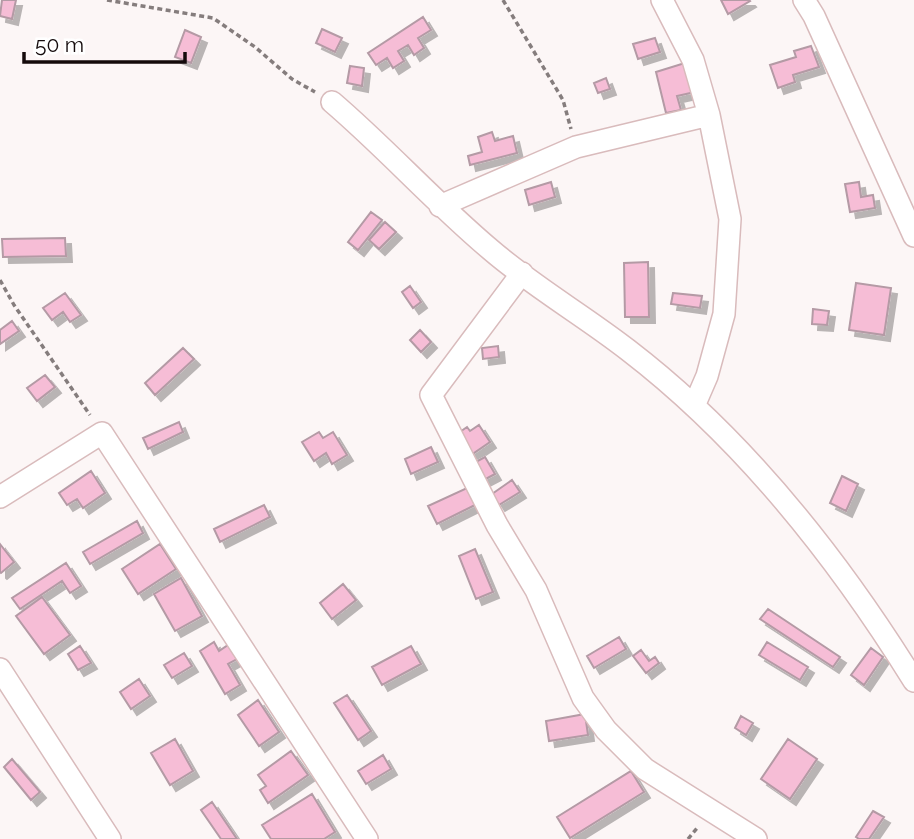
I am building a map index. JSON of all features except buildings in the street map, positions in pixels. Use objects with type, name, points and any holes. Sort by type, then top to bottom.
[{"type":"street","points":[[662,0],[693,60],[709,115],[730,219],[724,314],[707,376],[694,407]]},
{"type":"street","points":[[804,0],[814,16],[914,236]]},
{"type":"street","points":[[332,102],[440,206],[494,253],[629,351],[719,429],[821,542],[914,681]]},
{"type":"street","points":[[440,206],[576,148],[709,115]]},
{"type":"street","points":[[522,273],[431,395],[497,525],[536,590],[583,698],[598,719],[645,769],[756,839]]},
{"type":"street","points":[[0,497],[102,432],[368,839]]},
{"type":"street","points":[[0,668],[110,839]]},
{"type":"path","points":[[107,0],[213,18],[255,47],[292,79],[332,102]]},
{"type":"path","points":[[503,0],[563,100],[576,148]]},
{"type":"path","points":[[0,280],[14,305],[102,432]]}]
